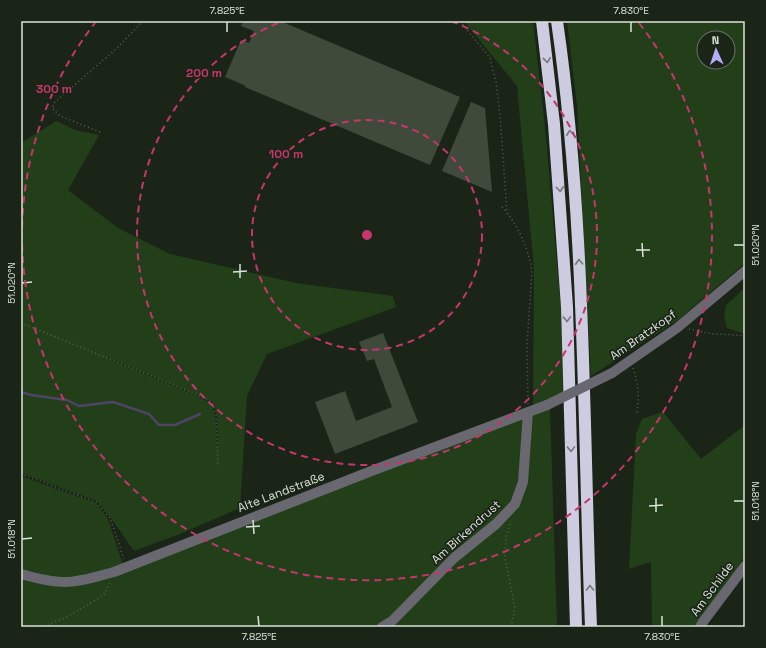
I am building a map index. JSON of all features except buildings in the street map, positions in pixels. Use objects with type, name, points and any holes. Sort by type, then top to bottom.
[{"type":"highway","points":[[542,21],[555,131],[566,299],[576,627]]},
{"type":"highway","points":[[557,21],[568,109],[575,186],[581,297],[591,627]]},
{"type":"street","name":"Am Bratzkopf","points":[[547,405],[612,373],[677,328],[745,271]]},
{"type":"street","name":"Alte Landstraße","points":[[21,574],[55,582],[66,582],[88,579],[114,572],[547,405]]},
{"type":"street","name":"Am Birkendrust","points":[[382,627],[392,621],[454,558],[496,524],[515,504],[523,482],[528,412]]},
{"type":"street","name":"Am Schilde","points":[[700,627],[745,566]]},
{"type":"path","points":[[100,132],[60,116],[52,108],[55,102],[116,49],[143,21]]},
{"type":"path","points":[[460,21],[490,58],[496,82],[500,114],[507,213]]},
{"type":"path","points":[[502,207],[520,231],[532,271],[527,345],[528,412]]},
{"type":"path","points":[[21,323],[212,402],[216,415],[218,467]]},
{"type":"path","points":[[677,328],[712,334],[739,335],[745,337]]},
{"type":"path","points":[[633,367],[638,383],[639,398],[637,413]]},
{"type":"path","points":[[21,474],[96,502],[110,518],[127,566]]},
{"type":"path","points":[[511,627],[515,608],[505,558],[506,537],[515,504]]},
{"type":"path","points":[[36,627],[65,618],[104,595],[114,572]]},
{"type":"green space","points":[[464,21],[533,21],[545,127],[561,309],[563,393],[533,406],[534,269],[517,86]]},
{"type":"green space","points":[[567,21],[745,21],[745,263],[678,320],[591,376],[577,105]]},
{"type":"green space","points":[[56,121],[75,130],[99,135],[68,190],[118,228],[170,254],[296,283],[393,296],[396,307],[267,354],[247,396],[240,508],[182,533],[134,551],[97,501],[21,473],[21,143]],"holes":[[[108,358],[213,402],[217,415],[218,446],[215,415],[211,403],[198,396]]]},
{"type":"green space","points":[[745,288],[745,334],[727,328],[724,316],[726,305]]},
{"type":"green space","points":[[550,409],[557,627],[21,627],[21,476],[96,503],[108,519],[125,571],[526,416],[516,505],[532,415]]},
{"type":"green space","points":[[663,412],[701,459],[745,425],[745,556],[699,627],[652,627],[651,562],[629,569],[636,434],[642,419]]},
{"type":"waterway","points":[[21,392],[31,395],[67,400],[79,406],[113,402],[149,414],[159,425],[175,425],[200,414]]}]
